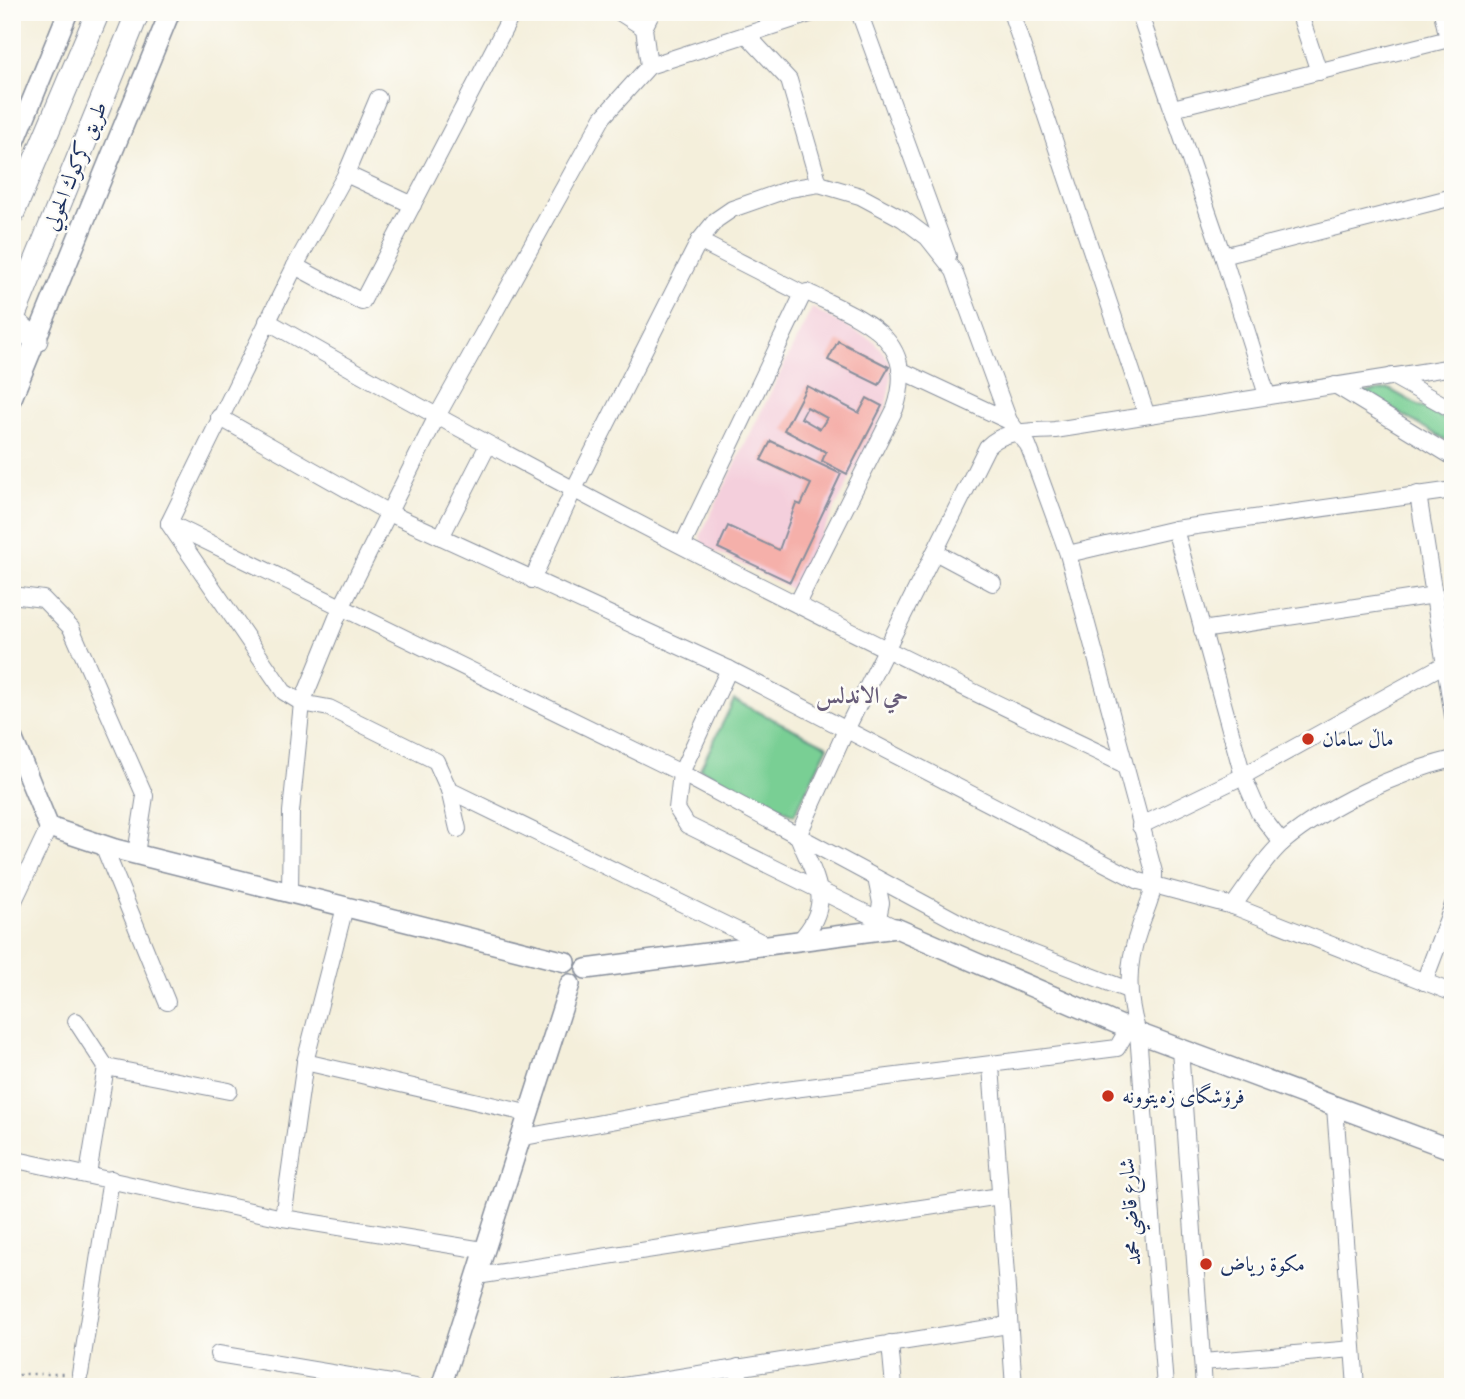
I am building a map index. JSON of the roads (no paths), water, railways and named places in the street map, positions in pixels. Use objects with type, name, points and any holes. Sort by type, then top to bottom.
[{"type":"highway","name":"طريق كركوك الحولي","points":[[12,215],[97,12]]},
{"type":"highway","name":"طريق كركوك الحولي","points":[[12,320],[138,12]]},
{"type":"highway","points":[[12,320],[36,340]]},
{"type":"main road","points":[[12,149],[68,12]]},
{"type":"main road","points":[[12,398],[170,12]]},
{"type":"main road","points":[[12,737],[50,827],[136,854],[345,907],[566,962],[576,959],[586,969]]},
{"type":"main road","points":[[586,969],[896,928],[1133,1031],[1453,1150]]},
{"type":"main road","points":[[566,962],[562,977],[570,984]]},
{"type":"main road","points":[[570,984],[583,981],[586,969]]},
{"type":"main road","points":[[441,1387],[526,1113],[570,984]]},
{"type":"street","points":[[295,266],[362,302],[513,12]]},
{"type":"street","points":[[619,12],[644,28]]},
{"type":"street","points":[[649,66],[644,28],[653,12]]},
{"type":"street","points":[[290,893],[291,812],[302,703],[340,610],[436,418],[603,117],[649,66],[817,12]]},
{"type":"street","points":[[859,12],[1014,427],[1033,458],[1068,554],[1154,872],[1155,885]]},
{"type":"street","points":[[1011,12],[1146,413]]},
{"type":"street","points":[[1139,12],[1223,256],[1267,395]]},
{"type":"street","points":[[1299,12],[1319,72]]},
{"type":"street","points":[[1173,108],[1450,38],[1442,12]]},
{"type":"street","points":[[747,35],[789,80],[819,184]]},
{"type":"street","points":[[169,523],[267,321],[346,174],[378,99]]},
{"type":"street","points":[[346,174],[413,205]]},
{"type":"street","points":[[532,580],[573,491],[699,241],[716,220],[732,209],[789,189],[819,184],[860,196],[903,219],[927,237],[954,271]]},
{"type":"street","points":[[1223,256],[1453,197]]},
{"type":"street","points":[[699,241],[803,294],[807,292],[881,331],[890,342],[900,370],[901,390],[895,408],[797,604]]},
{"type":"street","points":[[683,544],[803,294]]},
{"type":"street","points":[[267,321],[436,418],[573,491],[683,544],[887,651],[1123,764]]},
{"type":"street","points":[[900,370],[1014,427],[1055,430],[1146,413],[1453,367]]},
{"type":"street","points":[[1392,376],[1453,410]]},
{"type":"street","points":[[1335,385],[1453,457]]},
{"type":"street","points":[[219,417],[389,513],[729,668],[1139,881],[1233,906],[1453,993]]},
{"type":"street","points":[[799,941],[818,916],[822,901],[798,836],[846,730],[987,447],[1014,427]]},
{"type":"street","points":[[441,537],[488,445]]},
{"type":"street","points":[[1068,554],[1175,529],[1453,490]]},
{"type":"street","points":[[1418,494],[1441,598],[1452,711]]},
{"type":"street","points":[[169,523],[340,610],[681,773],[977,932],[1128,990]]},
{"type":"street","points":[[169,523],[284,692],[302,703],[329,708],[436,761],[449,790],[458,828]]},
{"type":"street","points":[[1175,529],[1243,776],[1259,813],[1282,843]]},
{"type":"street","points":[[935,552],[993,583]]},
{"type":"street","points":[[12,595],[43,599],[71,628],[145,796],[136,854]]},
{"type":"street","points":[[1202,630],[1441,598]]},
{"type":"street","points":[[1140,826],[1243,776],[1449,663]]},
{"type":"street","points":[[729,668],[681,773],[677,809],[687,825],[896,928]]},
{"type":"street","points":[[1233,906],[1282,843],[1347,801],[1381,784],[1453,759]]},
{"type":"street","points":[[449,790],[767,945]]},
{"type":"street","points":[[12,905],[50,827]]},
{"type":"street","points":[[103,845],[167,1002]]},
{"type":"street","points":[[876,878],[881,903],[877,918]]},
{"type":"street","name":"شارع قاضي محمد","points":[[1155,885],[1130,960],[1128,990],[1165,1387]]},
{"type":"street","points":[[1424,982],[1453,905]]},
{"type":"street","points":[[283,1218],[305,1062],[345,907]]},
{"type":"street","points":[[76,1021],[106,1067],[88,1174]]},
{"type":"street","points":[[519,1138],[770,1092],[1117,1048],[1133,1031]]},
{"type":"street","points":[[1180,1049],[1205,1387]]},
{"type":"street","points":[[305,1062],[526,1113]]},
{"type":"street","points":[[991,1066],[1014,1387]]},
{"type":"street","points":[[106,1067],[229,1091]]},
{"type":"street","points":[[1335,1107],[1356,1387]]},
{"type":"street","points":[[13,1161],[88,1174],[283,1218],[483,1250]]},
{"type":"street","points":[[72,1374],[111,1179]]},
{"type":"street","points":[[477,1276],[1000,1196]]},
{"type":"street","points":[[617,1387],[1008,1325]]},
{"type":"street","points":[[890,1343],[894,1387]]},
{"type":"street","points":[[1203,1362],[1353,1349]]},
{"type":"street","points":[[218,1354],[415,1387]]},
{"type":"street","points":[[738,1367],[740,1387]]},
{"type":"place","name":"ماڵ سامان","points":[[1308,739]]},
{"type":"place","name":"فرۆشگای زەیتوونە","points":[[1108,1096]]},
{"type":"place","name":"مكوة رياض","points":[[1206,1264]]},
{"type":"district","name":"حي الاندلس","points":[[862,695]]}]
